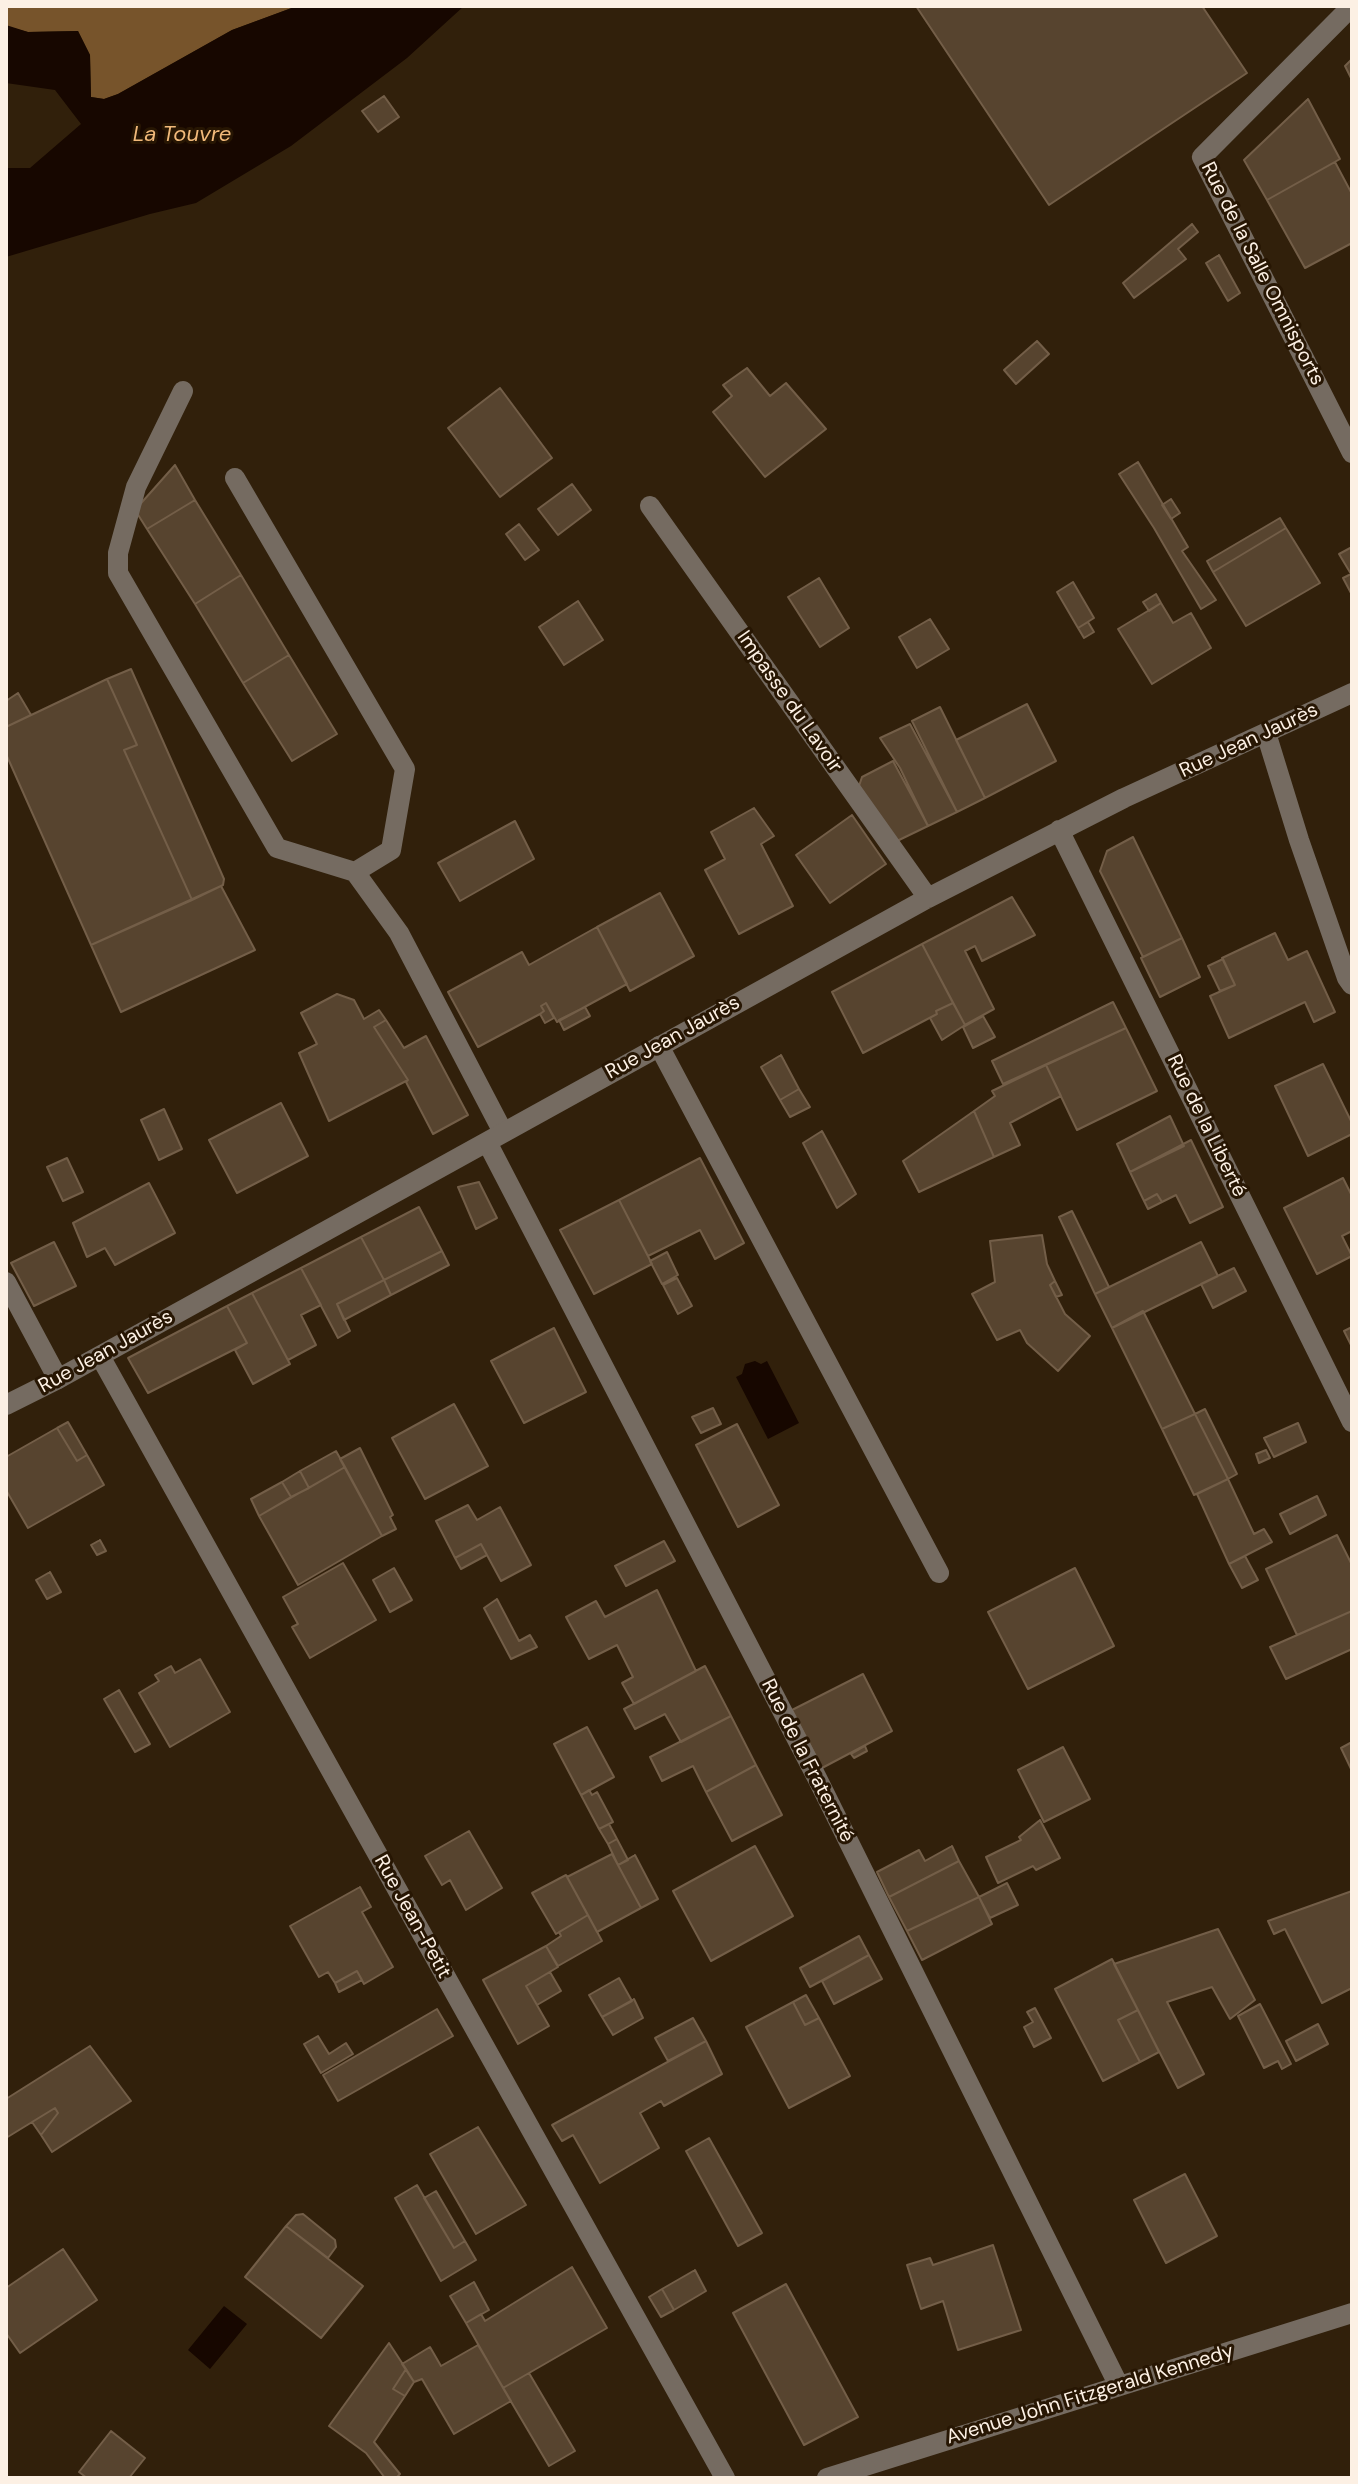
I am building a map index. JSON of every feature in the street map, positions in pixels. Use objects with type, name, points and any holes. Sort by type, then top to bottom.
[{"type":"street","name":"Rue de la Salle Omnisports","points":[[1352,6],[1202,157],[1352,453]]},
{"type":"street","points":[[183,391],[136,487],[118,553],[118,573],[277,848],[355,872],[391,850],[405,769],[235,478]]},
{"type":"street","name":"Impasse du Lavoir","points":[[650,506],[928,898]]},
{"type":"street","name":"Rue Jean Jaurès","points":[[6,1405],[928,898],[1059,830],[1352,693]]},
{"type":"street","points":[[1266,733],[1299,840],[1352,985]]},
{"type":"street","name":"Rue de la Liberté","points":[[1059,830],[1352,1422]]},
{"type":"street","name":"Rue de la Fraternité","points":[[355,872],[399,933],[495,1137],[1119,2386]]},
{"type":"street","points":[[659,1046],[939,1573]]},
{"type":"street","points":[[6,1282],[58,1379]]},
{"type":"street","name":"Rue Jean-Petit","points":[[100,1356],[725,2478]]},
{"type":"street","name":"Avenue John Fitzgerald Kennedy","points":[[827,2478],[1352,2313]]},
{"type":"shaded area","points":[[6,6],[297,6],[232,30],[104,99],[91,97],[90,55],[78,31],[28,32],[9,27],[6,25]]},
{"type":"water","name":"La Touvre","points":[[297,6],[464,6],[407,58],[291,146],[196,203],[6,257],[6,168],[30,168],[81,124],[55,90],[6,83],[6,25],[28,32],[78,31],[90,55],[91,97],[104,99],[232,30]]},
{"type":"water","points":[[755,1361],[761,1364],[767,1361],[799,1423],[768,1439],[736,1377],[742,1374],[745,1364]]},
{"type":"water","points":[[224,2306],[247,2324],[210,2369],[188,2350]]},
{"type":"building","points":[[916,6],[1202,6],[1247,73],[1049,205]]},
{"type":"building","points":[[1352,59],[1352,80],[1345,66]]},
{"type":"building","points":[[384,96],[399,117],[378,132],[362,111]]},
{"type":"building","points":[[1308,99],[1340,159],[1267,200],[1244,160]]},
{"type":"building","points":[[1335,162],[1352,194],[1352,243],[1305,268],[1267,200]]},
{"type":"building","points":[[1192,224],[1198,232],[1178,249],[1186,259],[1134,298],[1123,283]]},
{"type":"building","points":[[1219,255],[1240,293],[1228,301],[1206,263]]},
{"type":"building","points":[[1037,341],[1049,354],[1016,384],[1004,370]]},
{"type":"building","points":[[747,368],[770,396],[786,383],[826,429],[765,477],[713,412],[732,396],[723,385]]},
{"type":"building","points":[[500,388],[552,458],[500,497],[448,428]]},
{"type":"building","points":[[1138,462],[1188,547],[1182,551],[1216,600],[1201,609],[1119,474]]},
{"type":"building","points":[[175,465],[195,500],[147,529],[135,510]]},
{"type":"building","points":[[572,484],[591,510],[558,535],[538,509]]},
{"type":"building","points":[[1171,499],[1180,513],[1171,519],[1162,505]]},
{"type":"building","points":[[195,500],[241,575],[195,604],[147,529]]},
{"type":"building","points":[[1280,518],[1286,528],[1213,572],[1207,561]]},
{"type":"building","points":[[519,524],[539,550],[525,560],[506,534]]},
{"type":"building","points":[[1286,528],[1320,583],[1246,626],[1213,572]]},
{"type":"building","points":[[1352,547],[1352,595],[1343,578],[1351,574],[1339,554]]},
{"type":"building","points":[[241,575],[289,655],[243,683],[195,604]]},
{"type":"building","points":[[819,578],[849,628],[820,647],[788,597]]},
{"type":"building","points":[[1073,582],[1094,618],[1078,628],[1057,592]]},
{"type":"building","points":[[1156,594],[1161,603],[1149,611],[1143,602]]},
{"type":"building","points":[[578,601],[603,640],[564,665],[539,627]]},
{"type":"building","points":[[1161,603],[1173,623],[1191,613],[1211,648],[1152,684],[1118,629]]},
{"type":"building","points":[[930,619],[949,649],[917,668],[899,637]]},
{"type":"building","points":[[1088,622],[1094,632],[1084,638],[1078,628]]},
{"type":"building","points":[[289,655],[337,734],[292,761],[243,683]]},
{"type":"building","points":[[131,669],[224,879],[223,885],[192,900],[124,750],[137,745],[107,679]]},
{"type":"building","points":[[107,679],[137,745],[124,750],[192,900],[91,945],[6,754],[6,727]]},
{"type":"building","points":[[18,693],[31,715],[6,727],[6,701]]},
{"type":"building","points":[[1027,704],[1056,761],[985,798],[956,740]]},
{"type":"building","points":[[940,707],[985,798],[957,812],[912,721]]},
{"type":"building","points":[[910,724],[957,812],[928,826],[900,768],[880,738]]},
{"type":"building","points":[[893,761],[928,826],[897,841],[859,786],[862,777]]},
{"type":"building","points":[[754,808],[774,836],[761,844],[793,906],[739,934],[705,870],[725,859],[711,832]]},
{"type":"building","points":[[852,815],[886,864],[830,903],[796,855]]},
{"type":"building","points":[[515,821],[534,859],[460,901],[438,863]]},
{"type":"building","points":[[1133,837],[1182,938],[1143,957],[1100,871],[1107,851]]},
{"type":"building","points":[[221,886],[255,950],[121,1012],[91,945]]},
{"type":"building","points":[[660,893],[694,956],[630,991],[597,927]]},
{"type":"building","points":[[1012,897],[1035,935],[982,961],[975,946],[965,951],[994,1009],[965,1025],[922,944]]},
{"type":"building","points":[[597,927],[627,984],[557,1022],[546,1003],[541,1006],[544,1011],[540,1014],[478,1047],[448,992],[522,952],[529,965]]},
{"type":"building","points":[[1275,933],[1288,960],[1307,951],[1335,1012],[1314,1022],[1305,1002],[1229,1038],[1210,996],[1235,985],[1222,958]]},
{"type":"building","points":[[1182,938],[1200,977],[1160,997],[1141,958]]},
{"type":"building","points":[[922,944],[953,1003],[863,1053],[832,992]]},
{"type":"building","points":[[1223,959],[1235,985],[1220,991],[1208,966]]},
{"type":"building","points":[[337,994],[354,1000],[364,1019],[379,1010],[386,1020],[374,1027],[408,1080],[329,1121],[299,1053],[317,1044],[301,1013]]},
{"type":"building","points":[[1113,1002],[1126,1028],[1003,1084],[992,1061]]},
{"type":"building","points":[[546,1003],[554,1018],[545,1023],[540,1014],[544,1011],[541,1006]]},
{"type":"building","points":[[953,1003],[965,1025],[942,1040],[930,1018],[937,1014],[936,1011]]},
{"type":"building","points":[[585,1007],[590,1016],[564,1030],[559,1020]]},
{"type":"building","points":[[983,1016],[995,1037],[973,1048],[963,1027]]},
{"type":"building","points":[[386,1020],[404,1048],[426,1036],[468,1115],[433,1134],[406,1082],[408,1080],[374,1027]]},
{"type":"building","points":[[1126,1028],[1157,1091],[1077,1130],[1046,1065]]},
{"type":"building","points":[[781,1055],[799,1089],[780,1100],[761,1067]]},
{"type":"building","points":[[1323,1064],[1352,1123],[1352,1134],[1308,1156],[1275,1086]]},
{"type":"building","points":[[1046,1065],[1061,1096],[1010,1123],[1020,1145],[994,1157],[974,1111],[995,1096],[992,1091]]},
{"type":"building","points":[[799,1089],[810,1107],[790,1117],[780,1100]]},
{"type":"building","points":[[281,1103],[308,1156],[237,1193],[209,1140]]},
{"type":"building","points":[[164,1109],[182,1149],[159,1160],[141,1120]]},
{"type":"building","points":[[974,1111],[994,1157],[919,1192],[903,1161]]},
{"type":"building","points":[[1170,1116],[1184,1146],[1130,1172],[1117,1144]]},
{"type":"building","points":[[822,1131],[856,1194],[837,1208],[803,1143]]},
{"type":"building","points":[[1191,1140],[1223,1207],[1190,1223],[1176,1195],[1162,1202],[1157,1194],[1144,1201],[1130,1172]]},
{"type":"building","points":[[67,1158],[83,1192],[63,1201],[47,1167]]},
{"type":"building","points":[[700,1158],[744,1243],[715,1259],[700,1230],[648,1256],[619,1200]]},
{"type":"building","points":[[1343,1178],[1352,1196],[1352,1231],[1342,1236],[1352,1256],[1317,1274],[1284,1208]]},
{"type":"building","points":[[479,1182],[497,1218],[476,1229],[458,1187]]},
{"type":"building","points":[[149,1183],[175,1233],[115,1265],[105,1248],[87,1257],[73,1223]]},
{"type":"building","points":[[1157,1194],[1162,1202],[1148,1209],[1144,1201]]},
{"type":"building","points":[[619,1200],[652,1264],[594,1294],[560,1230]]},
{"type":"building","points":[[419,1207],[442,1251],[384,1280],[361,1237]]},
{"type":"building","points":[[1072,1211],[1109,1287],[1095,1294],[1059,1217]]},
{"type":"building","points":[[1042,1235],[1047,1264],[1055,1281],[1050,1285],[1065,1314],[1090,1336],[1058,1371],[1027,1343],[1020,1330],[997,1340],[972,1294],[995,1282],[990,1241]]},
{"type":"building","points":[[361,1237],[384,1280],[337,1304],[350,1331],[338,1338],[301,1268]]},
{"type":"building","points":[[54,1242],[76,1286],[34,1306],[11,1263]]},
{"type":"building","points":[[1201,1242],[1218,1276],[1112,1328],[1095,1294]]},
{"type":"building","points":[[442,1251],[449,1265],[391,1295],[384,1280]]},
{"type":"building","points":[[667,1252],[678,1275],[662,1284],[650,1261]]},
{"type":"building","points":[[301,1268],[321,1305],[301,1315],[316,1345],[288,1360],[252,1293]]},
{"type":"building","points":[[1234,1268],[1246,1291],[1213,1308],[1201,1284]]},
{"type":"building","points":[[677,1278],[692,1306],[678,1314],[663,1285]]},
{"type":"building","points":[[384,1280],[391,1295],[344,1320],[337,1304]]},
{"type":"building","points":[[1055,1281],[1062,1295],[1056,1297],[1050,1285]]},
{"type":"building","points":[[252,1293],[290,1364],[253,1384],[235,1350],[247,1343],[227,1306]]},
{"type":"building","points":[[227,1306],[247,1343],[148,1393],[128,1358]]},
{"type":"building","points":[[1143,1311],[1195,1414],[1162,1429],[1112,1328]]},
{"type":"building","points":[[1352,1327],[1352,1347],[1344,1331]]},
{"type":"building","points":[[554,1328],[586,1392],[524,1423],[491,1361]]},
{"type":"building","points":[[454,1404],[488,1466],[425,1499],[392,1438]]},
{"type":"building","points":[[713,1408],[721,1424],[701,1433],[692,1417]]},
{"type":"building","points":[[1205,1409],[1237,1474],[1228,1479],[1195,1414]]},
{"type":"building","points":[[1195,1414],[1228,1479],[1194,1495],[1162,1429]]},
{"type":"building","points":[[68,1422],[87,1455],[77,1461],[57,1428]]},
{"type":"building","points":[[1298,1423],[1306,1442],[1274,1457],[1264,1438]]},
{"type":"building","points":[[737,1424],[779,1505],[738,1527],[696,1445]]},
{"type":"building","points":[[57,1428],[77,1461],[87,1455],[104,1485],[28,1528],[6,1490],[6,1457]]},
{"type":"building","points":[[360,1448],[393,1515],[390,1517],[396,1529],[382,1536],[340,1459]]},
{"type":"building","points":[[1266,1450],[1270,1458],[1259,1463],[1256,1454]]},
{"type":"building","points":[[336,1451],[345,1467],[309,1488],[300,1471]]},
{"type":"building","points":[[345,1467],[382,1536],[298,1585],[259,1516]]},
{"type":"building","points":[[300,1471],[309,1488],[291,1497],[282,1482]]},
{"type":"building","points":[[1228,1479],[1254,1534],[1264,1529],[1272,1542],[1229,1564],[1197,1494]]},
{"type":"building","points":[[282,1482],[291,1497],[259,1516],[251,1499]]},
{"type":"building","points":[[1317,1496],[1326,1515],[1290,1534],[1280,1514]]},
{"type":"building","points":[[468,1505],[477,1520],[500,1507],[531,1565],[501,1581],[481,1544],[455,1558],[436,1521]]},
{"type":"building","points":[[1337,1535],[1352,1565],[1352,1611],[1297,1635],[1266,1569]]},
{"type":"building","points":[[100,1540],[106,1551],[97,1555],[91,1545]]},
{"type":"building","points":[[664,1541],[675,1561],[626,1586],[615,1566]]},
{"type":"building","points":[[481,1544],[487,1555],[461,1569],[455,1558]]},
{"type":"building","points":[[1245,1556],[1258,1580],[1242,1588],[1229,1564]]},
{"type":"building","points":[[343,1563],[376,1620],[310,1658],[292,1627],[298,1624],[283,1597]]},
{"type":"building","points":[[394,1568],[412,1600],[390,1612],[373,1580]]},
{"type":"building","points":[[1075,1568],[1114,1646],[1028,1689],[988,1612]]},
{"type":"building","points":[[50,1572],[61,1592],[47,1599],[36,1580]]},
{"type":"building","points":[[657,1590],[696,1671],[634,1704],[622,1683],[633,1677],[617,1645],[589,1659],[566,1617],[596,1601],[605,1617]]},
{"type":"building","points":[[497,1599],[519,1641],[530,1635],[537,1647],[511,1659],[484,1608]]},
{"type":"building","points":[[1352,1611],[1352,1649],[1286,1679],[1270,1647]]},
{"type":"building","points":[[200,1659],[230,1712],[170,1747],[139,1693],[159,1681],[155,1675],[171,1666],[175,1673]]},
{"type":"building","points":[[705,1666],[731,1716],[681,1742],[665,1714],[635,1729],[624,1709]]},
{"type":"building","points":[[863,1674],[892,1731],[822,1768],[792,1710]]},
{"type":"building","points":[[119,1690],[150,1744],[135,1752],[104,1699]]},
{"type":"building","points":[[731,1716],[756,1765],[706,1792],[693,1766],[662,1781],[650,1757]]},
{"type":"building","points":[[587,1727],[614,1777],[581,1795],[554,1744]]},
{"type":"building","points":[[1352,1742],[1352,1771],[1341,1748]]},
{"type":"building","points":[[865,1746],[867,1751],[854,1758],[851,1754]]},
{"type":"building","points":[[1063,1747],[1090,1799],[1044,1822],[1018,1770]]},
{"type":"building","points":[[756,1765],[782,1815],[732,1841],[706,1792]]},
{"type":"building","points":[[589,1790],[592,1795],[597,1792],[613,1822],[599,1829],[581,1795]]},
{"type":"building","points":[[1040,1820],[1060,1858],[1036,1870],[1033,1866],[998,1883],[986,1857],[1021,1840],[1019,1837]]},
{"type":"building","points":[[609,1824],[617,1839],[608,1844],[599,1829]]},
{"type":"building","points":[[469,1831],[502,1888],[466,1910],[450,1880],[442,1885],[425,1856]]},
{"type":"building","points":[[617,1839],[628,1860],[618,1865],[608,1844]]},
{"type":"building","points":[[755,1846],[793,1916],[711,1961],[673,1891]]},
{"type":"building","points":[[952,1846],[959,1861],[889,1897],[877,1872],[919,1850],[925,1861]]},
{"type":"building","points":[[612,1854],[641,1908],[597,1932],[567,1877]]},
{"type":"building","points":[[635,1855],[658,1899],[641,1908],[618,1865]]},
{"type":"building","points":[[959,1861],[979,1897],[907,1931],[889,1897]]},
{"type":"building","points":[[566,1875],[588,1915],[556,1934],[532,1893]]},
{"type":"building","points":[[1007,1883],[1018,1905],[990,1918],[979,1897]]},
{"type":"building","points":[[360,1887],[371,1907],[362,1912],[393,1967],[364,1984],[357,1971],[335,1983],[328,1972],[319,1977],[290,1926]]},
{"type":"building","points":[[1352,1891],[1352,1988],[1322,2003],[1285,1929],[1274,1934],[1268,1921]]},
{"type":"building","points":[[979,1897],[992,1924],[922,1960],[907,1931]]},
{"type":"building","points":[[588,1915],[602,1941],[558,1966],[546,1946],[561,1936],[559,1932]]},
{"type":"building","points":[[1218,1929],[1255,2000],[1230,2019],[1212,1987],[1167,2002],[1204,2074],[1178,2088],[1114,1964]]},
{"type":"building","points":[[859,1936],[869,1955],[810,1987],[800,1968]]},
{"type":"building","points":[[546,1946],[558,1967],[526,1986],[549,2026],[518,2044],[483,1980]]},
{"type":"building","points":[[869,1955],[882,1979],[834,2004],[822,1981]]},
{"type":"building","points":[[1112,1959],[1138,2010],[1118,2020],[1140,2062],[1103,2081],[1055,1989]]},
{"type":"building","points":[[357,1971],[362,1980],[339,1992],[335,1983]]},
{"type":"building","points":[[550,1972],[561,1991],[537,2005],[526,1986]]},
{"type":"building","points":[[619,1978],[632,2001],[602,2017],[589,1995]]},
{"type":"building","points":[[806,1995],[819,2018],[805,2025],[793,2002]]},
{"type":"building","points":[[634,1999],[643,2018],[613,2035],[602,2017]]},
{"type":"building","points":[[793,2002],[805,2025],[819,2018],[850,2076],[789,2108],[746,2027]]},
{"type":"building","points":[[1260,2004],[1291,2064],[1282,2069],[1278,2061],[1264,2068],[1238,2016]]},
{"type":"building","points":[[1035,2008],[1051,2038],[1034,2047],[1024,2027],[1033,2022],[1027,2012]]},
{"type":"building","points":[[437,2009],[453,2036],[338,2101],[323,2075]]},
{"type":"building","points":[[1138,2010],[1159,2052],[1140,2062],[1118,2020]]},
{"type":"building","points":[[693,2018],[706,2041],[668,2061],[655,2038]]},
{"type":"building","points":[[1318,2024],[1328,2044],[1296,2061],[1286,2041]]},
{"type":"building","points":[[318,2036],[329,2054],[346,2043],[353,2054],[321,2073],[304,2044]]},
{"type":"building","points":[[706,2041],[722,2074],[664,2106],[661,2101],[640,2113],[659,2148],[600,2183],[573,2135],[562,2141],[552,2125]]},
{"type":"building","points":[[90,2046],[131,2101],[52,2152],[41,2135],[58,2113],[55,2108],[6,2138],[6,2099]]},
{"type":"building","points":[[55,2108],[58,2113],[41,2135],[32,2122]]},
{"type":"building","points":[[478,2127],[526,2205],[476,2234],[430,2154]]},
{"type":"building","points":[[709,2138],[762,2233],[738,2246],[686,2151]]},
{"type":"building","points":[[1185,2174],[1217,2236],[1166,2263],[1134,2200]]},
{"type":"building","points":[[417,2185],[454,2248],[465,2241],[476,2260],[441,2281],[395,2198]]},
{"type":"building","points":[[436,2191],[465,2241],[454,2248],[424,2198]]},
{"type":"building","points":[[303,2214],[335,2240],[336,2247],[328,2258],[286,2226],[296,2215]]},
{"type":"building","points":[[286,2226],[363,2286],[321,2338],[245,2277]]},
{"type":"building","points":[[993,2245],[1021,2330],[958,2350],[943,2301],[921,2309],[907,2265],[930,2258],[933,2265]]},
{"type":"building","points":[[63,2249],[97,2300],[20,2353],[6,2333],[6,2288]]},
{"type":"building","points":[[572,2267],[607,2328],[503,2388],[466,2323],[481,2314],[485,2321]]},
{"type":"building","points":[[695,2270],[706,2291],[674,2310],[662,2289]]},
{"type":"building","points":[[474,2282],[489,2310],[466,2323],[450,2296]]},
{"type":"building","points":[[786,2284],[858,2417],[804,2445],[733,2313]]},
{"type":"building","points":[[662,2289],[674,2310],[661,2317],[649,2297]]},
{"type":"building","points":[[389,2343],[406,2369],[393,2389],[405,2396],[374,2442],[400,2474],[396,2478],[385,2478],[366,2453],[329,2426]]},
{"type":"building","points":[[478,2345],[511,2401],[454,2434],[422,2379],[414,2382],[402,2364],[430,2347],[441,2366]]},
{"type":"building","points":[[406,2369],[414,2382],[405,2396],[393,2389]]},
{"type":"building","points":[[529,2373],[575,2451],[549,2466],[503,2388]]},
{"type":"building","points":[[111,2431],[145,2458],[129,2478],[87,2478],[79,2472]]}]
